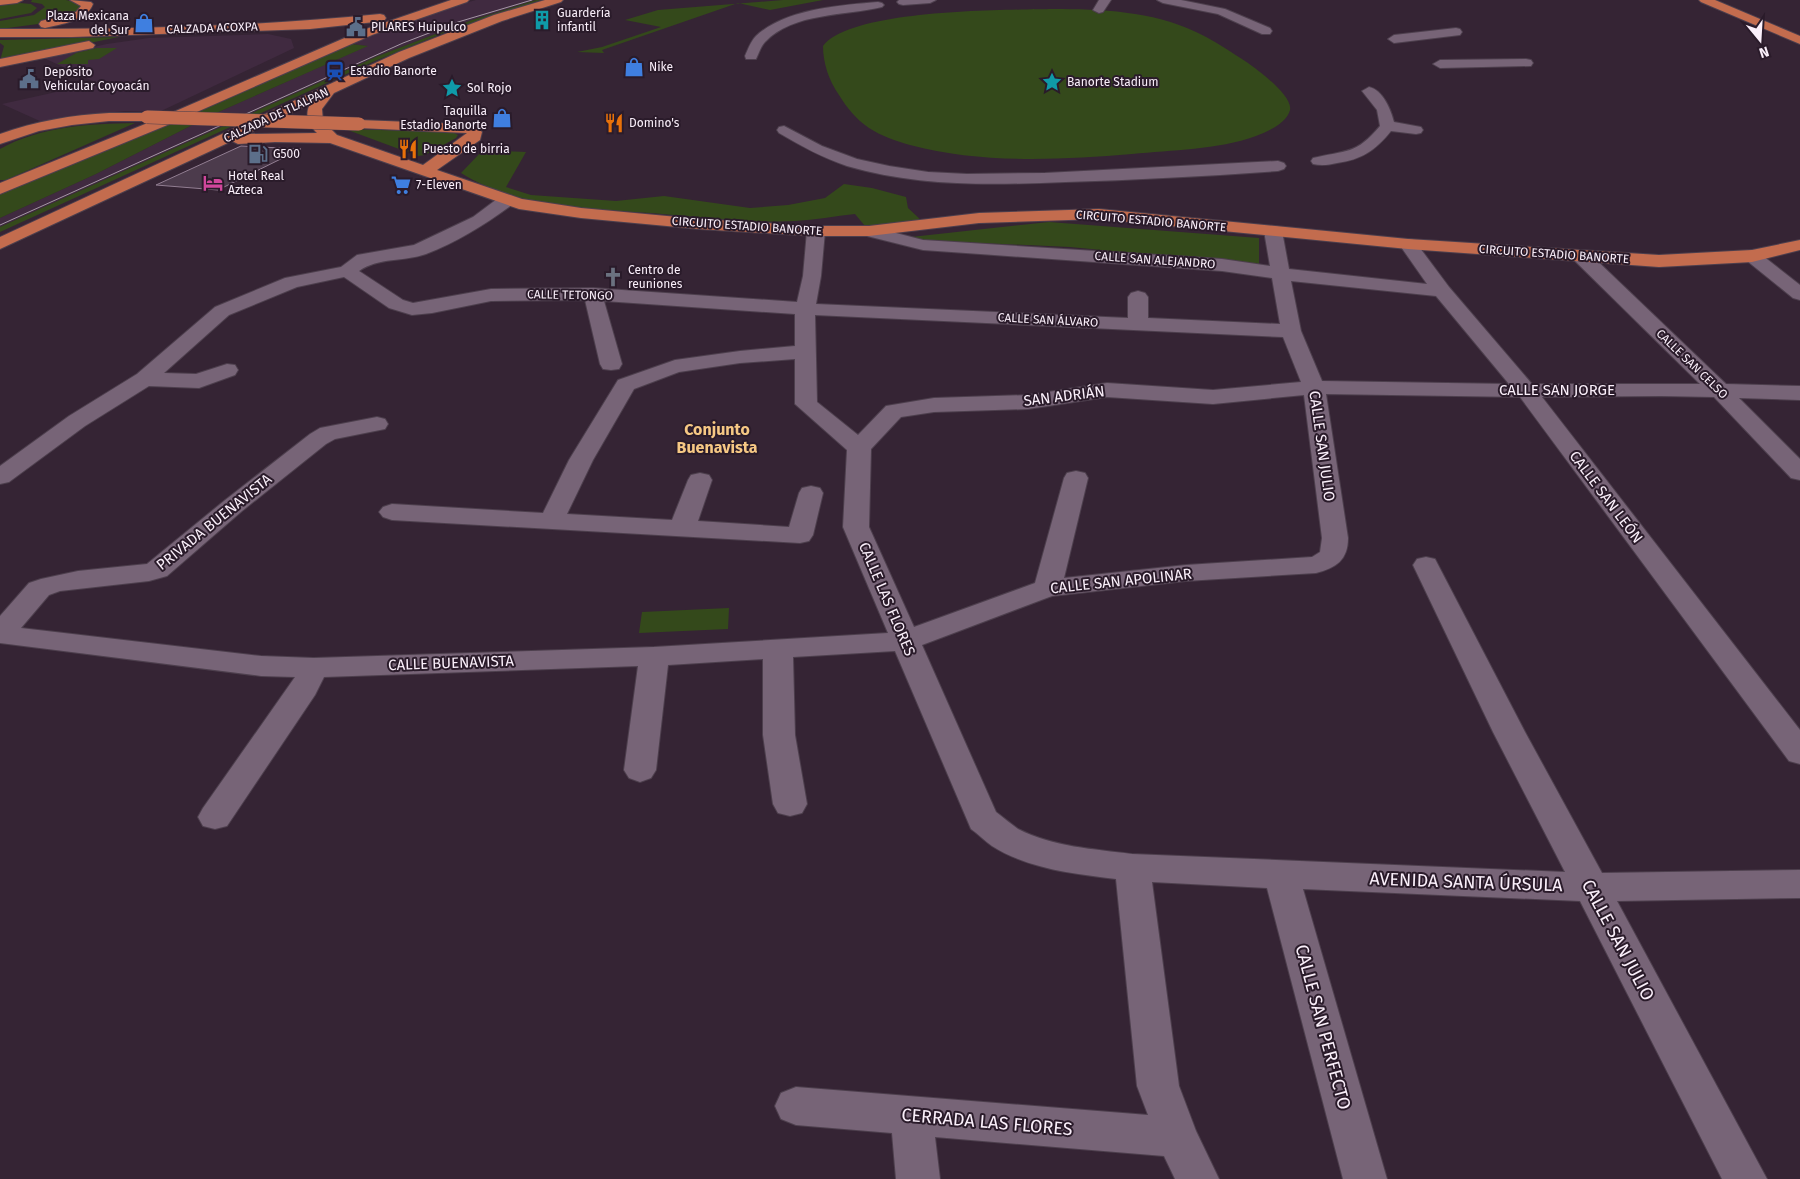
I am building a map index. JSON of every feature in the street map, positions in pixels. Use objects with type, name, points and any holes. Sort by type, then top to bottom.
[{"type":"main road","points":[[0,2],[17,0]]},
{"type":"main road","points":[[0,31],[72,18],[80,14],[87,7],[87,4],[76,0]]},
{"type":"main road","points":[[5,186],[211,101],[335,46],[423,11],[462,0]]},
{"type":"main road","name":"CALZADA DE TLALPAN","points":[[0,244],[328,90],[455,34],[498,18],[557,0]]},
{"type":"main road","points":[[1705,0],[1800,40]]},
{"type":"main road","name":"CALZADA ACOXPA","points":[[0,31],[72,33],[310,25],[367,20],[423,11]]},
{"type":"main road","name":"CALZADA ACOXPA","points":[[0,37],[312,30],[331,34],[335,40],[335,46]]},
{"type":"main road","points":[[0,63],[108,41],[171,33]]},
{"type":"main road","name":"CIRCUITO ESTADIO BANORTE","points":[[328,90],[315,105],[313,115],[318,127],[332,138],[507,200],[580,214],[816,231],[870,231],[979,218],[1099,214],[1408,244],[1659,261],[1752,256],[1800,245]]},
{"type":"main road","points":[[0,139],[27,130],[66,122],[108,117],[463,128],[471,129],[475,132],[475,137],[424,171]]},
{"type":"main road","name":"CIRCUITO ESTADIO BANORTE","points":[[220,141],[262,137],[332,138]]},
{"type":"street","points":[[906,1],[930,0]]},
{"type":"street","points":[[1163,0],[1192,2],[1221,11],[1266,31]]},
{"type":"street","points":[[751,56],[762,38],[783,26],[814,14],[878,5]]},
{"type":"street","points":[[758,23],[783,26]]},
{"type":"street","points":[[1394,39],[1456,32]]},
{"type":"street","points":[[1440,64],[1526,63]]},
{"type":"street","points":[[1348,172],[1319,161],[1360,154],[1375,142],[1387,126],[1384,109],[1369,90]]},
{"type":"street","points":[[1387,126],[1416,130]]},
{"type":"street","points":[[784,130],[801,143],[866,166],[927,177],[990,180],[1191,173],[1278,166]]},
{"type":"street","points":[[0,477],[77,421],[145,380],[222,311],[292,282],[348,271],[364,260],[419,250],[479,221],[507,200]]},
{"type":"street","points":[[816,231],[812,276],[804,309],[806,404],[859,448]]},
{"type":"street","name":"CALLE SAN ALEJANDRO","points":[[870,231],[923,245],[1222,265],[1279,273],[1442,290]]},
{"type":"street","name":"CALLE SAN JULIO","points":[[1273,232],[1291,331],[1314,387],[1335,538],[1335,553],[1330,560],[1316,564]]},
{"type":"street","name":"CALLE SAN LEÓN","points":[[1408,244],[1442,290],[1526,391],[1800,754]]},
{"type":"street","points":[[1752,256],[1800,294]]},
{"type":"street","name":"CALLE SAN CELSO","points":[[1582,257],[1720,391],[1800,473]]},
{"type":"street","name":"CALLE TETONGO","points":[[348,271],[396,304],[412,309],[492,295],[592,294],[804,309]]},
{"type":"street","points":[[592,294],[611,364]]},
{"type":"street","points":[[1138,297],[1138,324]]},
{"type":"street","name":"CALLE SAN ÁLVARO","points":[[804,309],[1291,331]]},
{"type":"street","points":[[551,522],[581,460],[626,384],[675,366],[740,357],[805,352]]},
{"type":"street","points":[[145,380],[199,381],[227,370]]},
{"type":"street","name":"CALLE SAN JORGE","points":[[1314,387],[1526,391],[1661,389],[1800,393]]},
{"type":"street","name":"SAN ADRIÁN","points":[[859,448],[894,411],[934,405],[1028,402],[1107,390],[1212,397],[1314,387]]},
{"type":"street","name":"PRIVADA BUENAVISTA","points":[[0,634],[39,589],[48,585],[148,573],[157,570],[318,438],[328,433],[377,424]]},
{"type":"street","name":"CALLE LAS FLORES","points":[[859,448],[856,527],[983,820],[1005,837],[1035,851],[1079,861],[1132,867]]},
{"type":"street","points":[[1047,588],[1076,478]]},
{"type":"street","points":[[682,529],[700,480]]},
{"type":"street","points":[[392,512],[800,535],[811,493]]},
{"type":"street","name":"CALLE SAN APOLINAR","points":[[904,640],[1047,588],[1186,574],[1316,564]]},
{"type":"street","name":"CALLE SAN JULIO","points":[[1426,565],[1509,732],[1744,1179]]},
{"type":"street","name":"CALLE BUENAVISTA","points":[[0,634],[260,666],[314,668],[654,656],[778,650],[904,640]]},
{"type":"street","points":[[778,650],[779,735],[790,804]]},
{"type":"street","points":[[640,770],[654,656]]},
{"type":"street","points":[[216,817],[304,688],[314,668]]},
{"type":"street","points":[[1132,867],[1158,1086],[1177,1137],[1198,1179]]},
{"type":"street","name":"AVENIDA SANTA ÚRSULA","points":[[1132,867],[1590,887],[1800,884]]},
{"type":"street","name":"CALLE SAN PERFECTO","points":[[1281,874],[1365,1179]]},
{"type":"street","name":"CERRADA LAS FLORES","points":[[796,1106],[1177,1137]]},
{"type":"street","points":[[912,1115],[918,1179]]},
{"type":"shaded area","points":[[476,0],[536,0],[472,20],[378,56],[0,227],[0,218],[96,174],[214,114],[367,46],[351,44],[447,8]]},
{"type":"shaded area","points":[[268,34],[291,39],[294,48],[159,112],[126,111],[42,122],[2,104],[97,83],[44,58],[107,44],[149,38]]},
{"type":"green space","points":[[32,0],[66,0],[82,4],[79,12],[58,20],[0,29],[0,21],[34,15],[45,7],[42,4],[31,2]]},
{"type":"green space","points":[[541,0],[451,30],[375,61],[0,232],[0,227],[378,56],[472,20]]},
{"type":"green space","points":[[783,0],[823,0],[770,10],[740,3]]},
{"type":"green space","points":[[9,2],[31,4],[37,8],[31,13],[0,19],[0,4]]},
{"type":"green space","points":[[736,4],[602,50],[604,53],[577,52],[602,47],[661,27],[625,20],[658,10]]},
{"type":"green space","name":"Banorte Stadium","points":[[1053,9],[1108,11],[1144,15],[1196,32],[1216,42],[1248,63],[1274,84],[1289,104],[1290,110],[1288,115],[1276,126],[1260,134],[1241,141],[1210,147],[1048,159],[992,158],[937,151],[910,145],[889,138],[869,128],[856,117],[835,90],[825,65],[823,46],[839,34],[864,25],[896,18],[931,14],[967,11]]},
{"type":"green space","points":[[119,37],[0,61],[4,46],[0,43],[0,40]]},
{"type":"green space","points":[[351,44],[368,46],[214,114],[96,174],[0,218],[0,194]]},
{"type":"green space","points":[[97,48],[117,48],[99,59],[88,60],[88,64],[57,64],[76,53]]},
{"type":"green space","points":[[135,123],[6,180],[0,180],[0,149],[16,141],[32,135],[66,128],[100,124]]},
{"type":"green space","points":[[345,129],[452,132],[458,135],[456,138],[425,155],[418,156]]},
{"type":"green space","points":[[483,150],[526,152],[506,187],[531,195],[616,201],[664,196],[750,208],[788,205],[825,198],[844,184],[872,188],[906,197],[908,208],[922,221],[865,226],[855,214],[802,220],[759,221],[553,205],[505,193],[483,185],[461,173]]},
{"type":"green space","points":[[1049,222],[1259,238],[1259,265],[1070,247],[914,240],[911,237]]},
{"type":"green space","points":[[729,608],[728,629],[639,633],[642,612]]},
{"type":"building","points":[[241,146],[301,149],[218,190],[156,185]]},
{"type":"tram line","points":[[0,225],[403,43],[458,22],[532,0]]},
{"type":"place","name":"Guardería infantil","points":[[542,20]]},
{"type":"place","name":"Plaza Mexicana del Sur","points":[[144,23]]},
{"type":"place","name":"PILARES Huipulco","points":[[356,27]]},
{"type":"place","name":"Nike","points":[[634,67]]},
{"type":"place","name":"Estadio Banorte","points":[[335,71]]},
{"type":"place","name":"Depósito Vehicular Coyoacán","points":[[29,79]]},
{"type":"place","name":"Banorte Stadium","points":[[1052,82]]},
{"type":"place","name":"Sol Rojo","points":[[452,88]]},
{"type":"place","name":"Taquilla Estadio Banorte","points":[[502,118]]},
{"type":"place","name":"Domino's","points":[[614,123]]},
{"type":"place","name":"Puesto de birria","points":[[408,149]]},
{"type":"place","name":"G500","points":[[258,154]]},
{"type":"place","name":"Hotel Real Azteca","points":[[213,183]]},
{"type":"place","name":"7-Eleven","points":[[401,185]]},
{"type":"place","name":"Centro de reuniones","points":[[613,277]]},
{"type":"district","name":"Conjunto Buenavista","points":[[717,438]]}]
